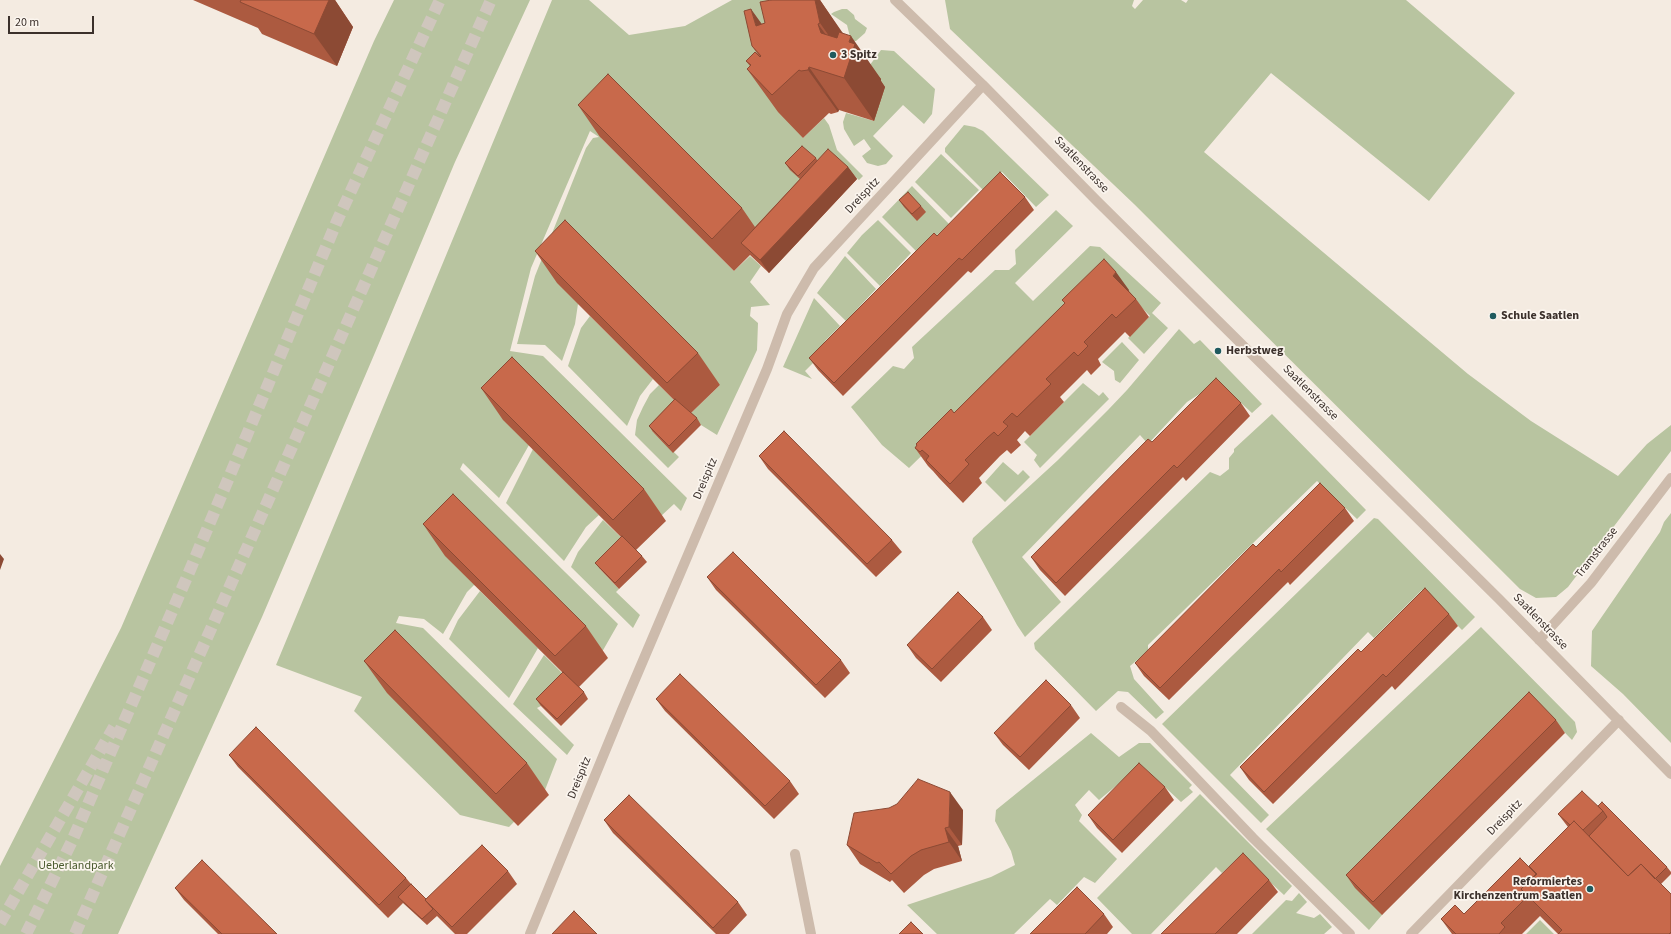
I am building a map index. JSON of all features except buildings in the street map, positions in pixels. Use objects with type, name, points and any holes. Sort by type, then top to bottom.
[{"type":"street","name":"Saatlenstrasse","points":[[895,0],[983,84],[1103,206],[1488,588],[1671,774]]},
{"type":"street","name":"Dreispitz","points":[[530,934],[622,710],[767,369],[787,314],[814,268],[983,84]]},
{"type":"street","name":"Tramstrasse","points":[[1539,640],[1591,583],[1671,478]]},
{"type":"street","points":[[1121,707],[1151,731],[1253,838],[1350,934]]},
{"type":"street","name":"Dreispitz","points":[[1411,934],[1619,720]]},
{"type":"street","points":[[795,854],[811,934]]},
{"type":"green space","name":"Ueberlandpark","points":[[394,0],[530,0],[455,162],[262,617],[118,934],[0,934],[0,866],[121,628],[374,41]]},
{"type":"green space","points":[[552,0],[589,0],[629,35],[685,26],[732,0],[768,0],[764,3],[803,138],[824,118],[829,125],[837,150],[863,176],[859,180],[837,162],[764,239],[600,137],[734,271],[750,256],[761,266],[750,282],[770,305],[751,307],[750,316],[758,323],[757,350],[717,435],[701,425],[690,414],[720,385],[578,304],[575,324],[562,361],[545,345],[517,344],[535,276],[586,148],[593,138],[599,137],[590,131],[531,268],[510,351],[543,356],[687,498],[681,511],[674,504],[661,516],[503,419],[529,445],[499,498],[463,463],[460,469],[618,624],[602,652],[474,585],[467,592],[443,634],[424,619],[399,616],[396,623],[423,628],[557,759],[545,790],[509,827],[460,815],[354,711],[362,697],[276,665]]},
{"type":"green space","points":[[945,0],[1134,0],[1132,6],[1135,9],[1143,0],[1181,0],[1186,3],[1188,0],[1406,0],[1515,93],[1429,201],[1271,73],[1204,152],[1468,374],[1531,421],[1618,476],[1647,444],[1671,425],[1671,451],[1568,587],[1556,597],[1536,598],[1520,589],[1134,204],[950,29]]},
{"type":"green space","points":[[842,9],[847,9],[854,15],[855,19],[867,28],[865,33],[856,41],[851,41],[847,25],[831,14]]},
{"type":"green space","points":[[881,50],[894,51],[935,89],[932,114],[924,124],[903,105],[873,136],[893,156],[886,164],[878,166],[867,163],[862,156],[871,149],[864,139],[854,146],[844,129],[843,122],[846,113],[874,121],[864,73]]},
{"type":"green space","points":[[964,125],[975,127],[983,131],[1049,195],[1036,207],[1002,172],[983,190],[945,152],[945,148]]},
{"type":"green space","points":[[941,154],[979,190],[951,218],[915,182]]},
{"type":"green space","points":[[912,186],[949,224],[918,253],[882,217]]},
{"type":"green space","points":[[1056,210],[1073,226],[1015,283],[1033,301],[1090,246],[1100,247],[1161,303],[1152,313],[1168,328],[1144,354],[1128,338],[1150,316],[1108,274],[909,468],[882,445],[851,407],[893,366],[904,369],[914,358],[912,347],[995,270],[1009,270],[1016,264],[1015,250]]},
{"type":"green space","points":[[878,220],[911,253],[880,286],[847,253],[862,235]]},
{"type":"green space","points":[[845,256],[876,289],[846,321],[817,293]]},
{"type":"green space","points":[[814,298],[840,326],[825,341],[817,359],[805,371],[812,379],[783,367]]},
{"type":"green space","points":[[590,316],[653,379],[640,396],[627,426],[568,366],[581,328]]},
{"type":"green space","points":[[1179,329],[1194,344],[1200,340],[1262,404],[1252,413],[1218,382],[1187,402],[1148,444],[1140,435],[1022,557],[1061,602],[1025,637],[972,542],[973,538],[1058,460],[1108,410]]},
{"type":"green space","points":[[1122,342],[1139,360],[1120,383],[1115,380],[1114,371],[1102,362]]},
{"type":"green space","points":[[1083,383],[1099,396],[1103,392],[1109,399],[1040,468],[1034,460],[1037,455],[1024,442]]},
{"type":"green space","points":[[659,385],[680,406],[653,432],[679,457],[668,468],[635,435],[637,420],[643,407],[650,394]]},
{"type":"green space","points":[[1272,414],[1366,510],[1357,519],[1317,481],[1148,645],[1148,651],[1130,666],[1134,679],[1164,712],[1156,719],[1128,692],[1118,691],[1096,711],[1035,649],[1034,643],[1210,472],[1220,476],[1229,469],[1229,458],[1234,452],[1234,449]]},
{"type":"green space","points":[[533,449],[599,515],[586,527],[564,561],[506,503]]},
{"type":"green space","points":[[1003,462],[1018,475],[1023,470],[1030,477],[1005,502],[985,482]]},
{"type":"green space","points":[[1671,513],[1671,743],[1623,694],[1591,666],[1592,631],[1660,532],[1664,522]]},
{"type":"green space","points":[[1374,518],[1378,519],[1475,617],[1462,630],[1422,590],[1374,638],[1368,632],[1230,775],[1269,815],[1261,823],[1162,724]]},
{"type":"green space","points":[[603,520],[627,543],[600,569],[619,589],[616,592],[640,615],[633,628],[571,567],[578,552]]},
{"type":"green space","points":[[480,591],[538,648],[509,698],[449,639],[458,620]]},
{"type":"green space","points":[[1481,627],[1575,722],[1577,732],[1572,740],[1538,705],[1382,915],[1369,930],[1266,829]]},
{"type":"green space","points":[[544,655],[568,679],[541,706],[537,708],[574,745],[567,755],[513,704]]},
{"type":"green space","points":[[1091,733],[1119,757],[1139,743],[1150,743],[1192,785],[1189,788],[1193,792],[1181,802],[1141,765],[1099,800],[1089,790],[1075,805],[1082,815],[1079,821],[1117,859],[1095,883],[1084,877],[1057,905],[1050,899],[1014,934],[937,934],[907,905],[991,877],[1015,865],[1011,851],[995,821],[996,810]]},
{"type":"green space","points":[[1200,794],[1292,886],[1284,895],[1241,855],[1222,873],[1216,867],[1151,934],[1132,934],[1097,898]]},
{"type":"green space","points":[[1299,893],[1307,902],[1296,913],[1314,918],[1320,914],[1332,927],[1324,934],[1252,934],[1286,900],[1292,901]]},
{"type":"green space","points":[[1540,920],[1554,934],[1526,934]]},
{"type":"tunnel","points":[[26,934],[72,841],[187,577],[337,221],[440,0]]},
{"type":"tunnel","points":[[75,934],[491,0]]},
{"type":"tunnel","points":[[0,923],[114,727]]},
{"type":"place","name":"3 Spitz","points":[[833,55]]},
{"type":"place","name":"Schule Saatlen","points":[[1493,316]]},
{"type":"place","name":"Herbstweg","points":[[1218,351]]},
{"type":"place","name":"Reformiertes Kirchenzentrum Saatlen","points":[[1590,889]]}]
